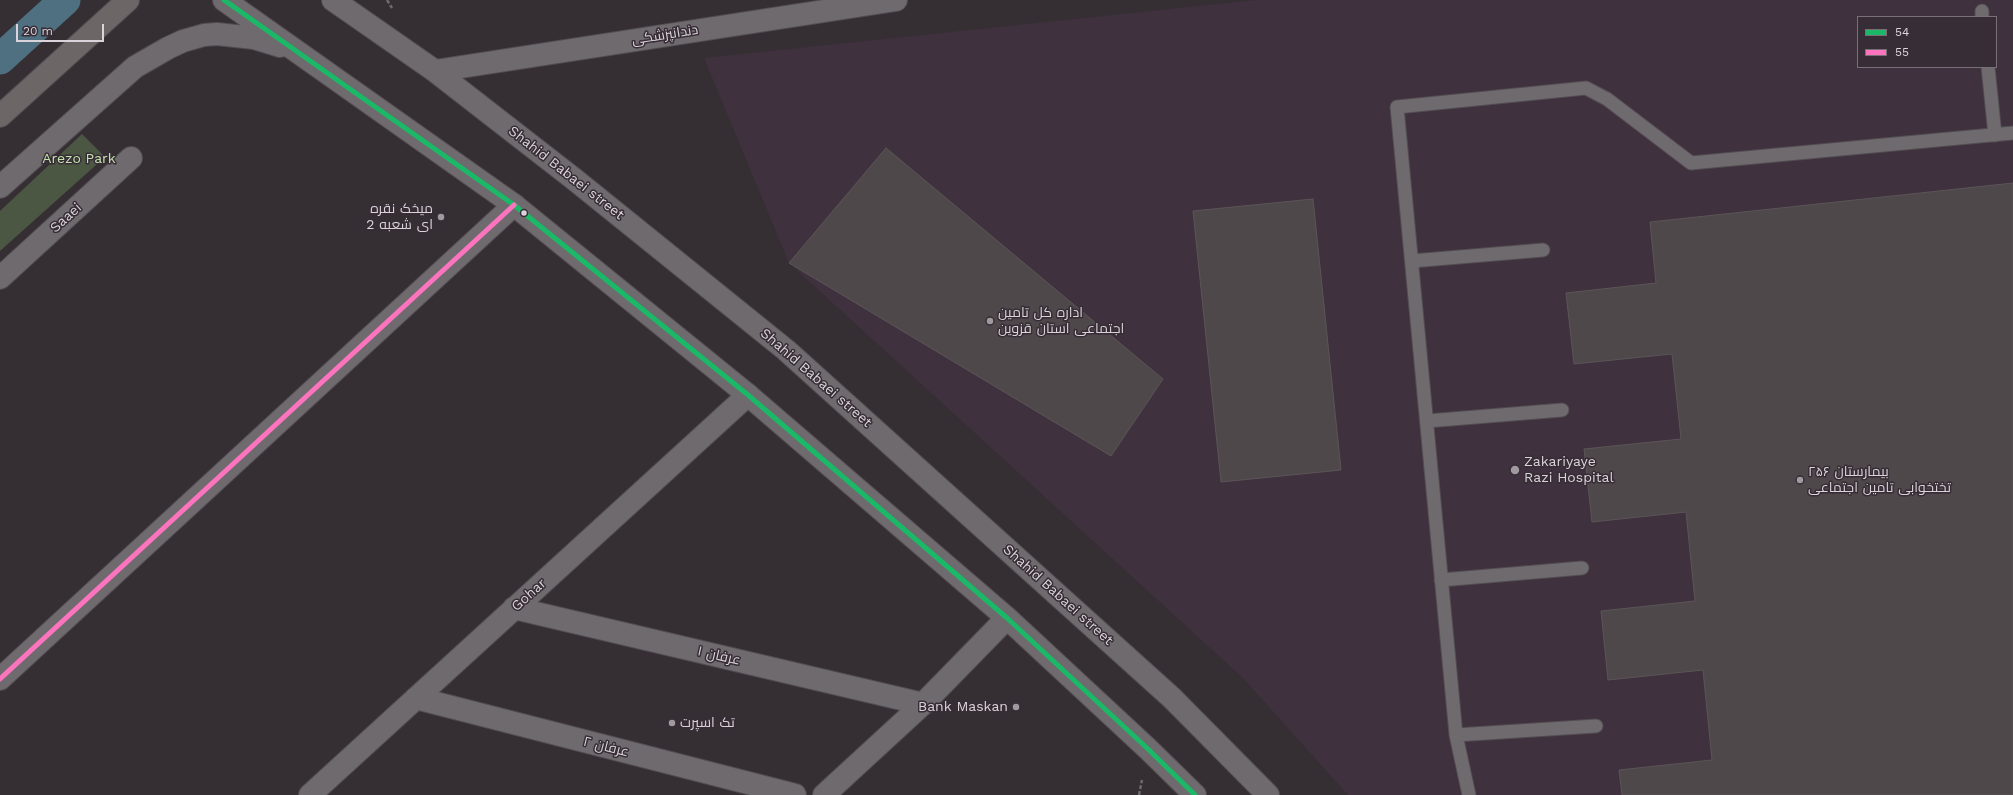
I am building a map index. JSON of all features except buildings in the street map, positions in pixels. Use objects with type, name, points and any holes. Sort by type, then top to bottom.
[{"type":"main road","points":[[0,116],[128,0]]},
{"type":"street","points":[[224,0],[514,205],[748,395],[1008,618],[1195,795]]},
{"type":"street","name":"Shahid Babaei street","points":[[333,0],[434,71],[574,179],[786,350],[1172,698],[1268,795]]},
{"type":"street","points":[[358,0],[369,25]]},
{"type":"street","name":"دندانپزشکی","points":[[434,71],[896,0]]},
{"type":"street","points":[[0,187],[135,67],[183,41],[204,35],[230,35],[271,42],[308,58]]},
{"type":"street","name":"Saaei","points":[[0,278],[131,158]]},
{"type":"street","points":[[0,679],[514,205]]},
{"type":"street","name":"Gohar","points":[[310,795],[748,395]]},
{"type":"street","name":"عرفان ۱","points":[[514,608],[923,704]]},
{"type":"street","points":[[824,795],[923,704],[1008,618]]},
{"type":"street","name":"عرفان ۲","points":[[416,698],[795,795]]},
{"type":"lane","points":[[1988,68],[1994,135]]},
{"type":"lane","points":[[1469,795],[1456,735],[1397,107],[1586,88],[1607,99],[1691,163],[2013,133]]},
{"type":"lane","points":[[1412,261],[1543,250]]},
{"type":"lane","points":[[1427,421],[1562,410]]},
{"type":"lane","points":[[1442,580],[1582,568]]},
{"type":"lane","points":[[1456,735],[1596,726]]},
{"type":"shaded area","name":"Zakariyaye Razi Hospital","points":[[1256,0],[2013,0],[2013,795],[1348,795],[1243,678],[789,263],[704,58]]},
{"type":"green space","name":"Arezo Park","points":[[82,134],[105,157],[0,251],[0,211]]},
{"type":"waterway","points":[[0,59],[65,0]]},
{"type":"transit line","name":"54","points":[[224,0],[514,205],[748,395],[1007,618],[1148,749],[1195,795]]},
{"type":"transit line","name":"55","points":[[0,679],[514,205]]},
{"type":"place","name":"میخک نقره ای شعبه 2","points":[[441,217]]},
{"type":"place","name":"اداره کل تامین اجتماعی استان قزوین","points":[[990,321]]},
{"type":"place","name":"Zakariyaye Razi Hospital","points":[[1515,470]]},
{"type":"place","name":"بیمارستان ۲۵۶ تختخوابی تامین اجتماعی","points":[[1800,480]]},
{"type":"place","name":"Bank Maskan","points":[[1016,707]]},
{"type":"place","name":"تک اسپرت","points":[[672,723]]}]
